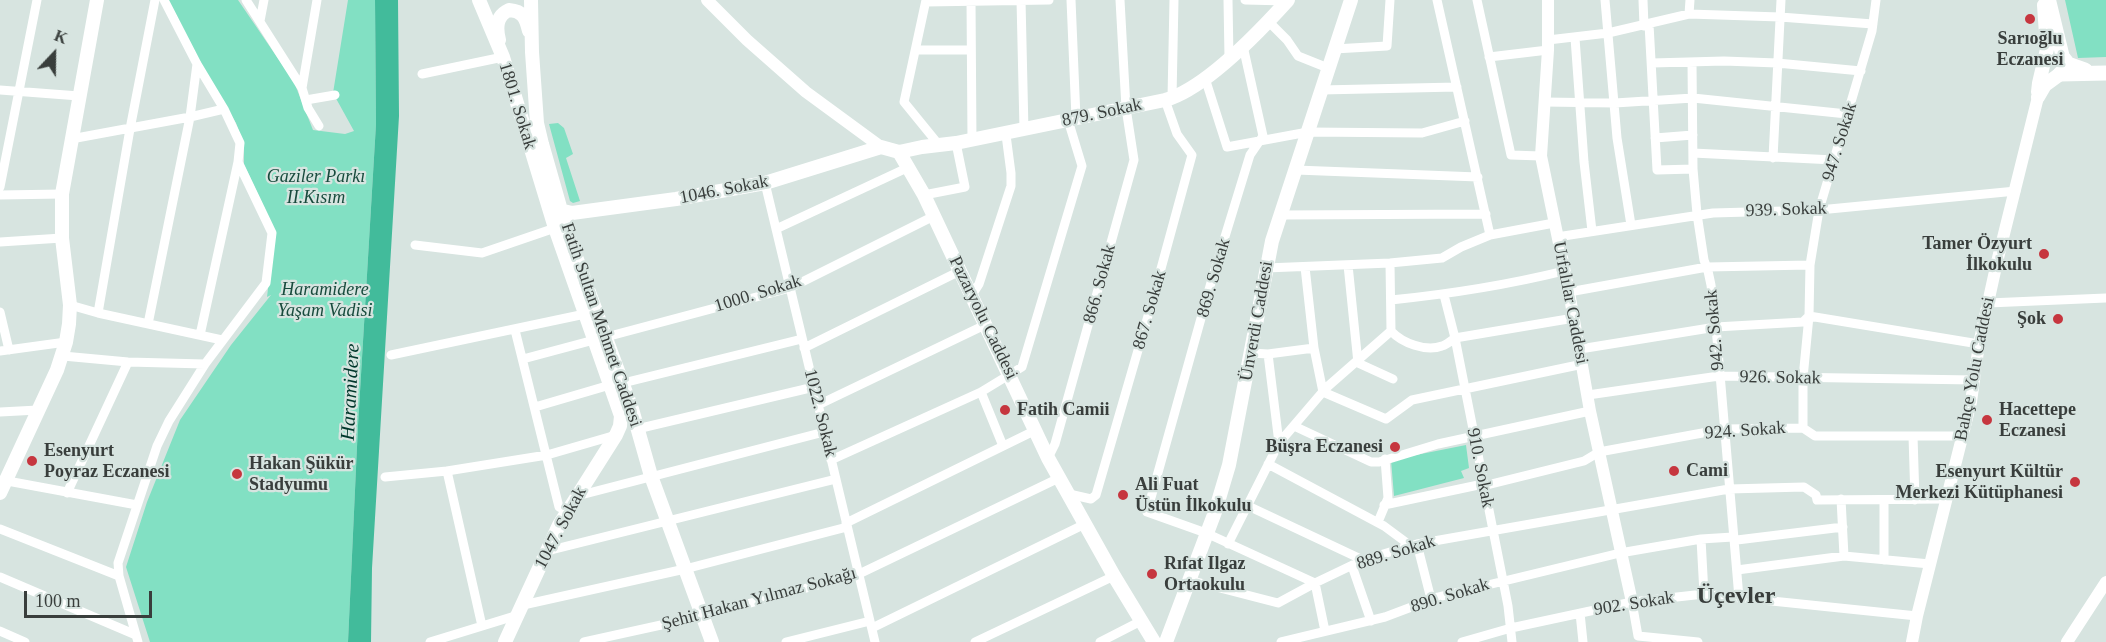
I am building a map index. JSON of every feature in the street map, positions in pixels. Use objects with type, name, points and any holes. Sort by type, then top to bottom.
[{"type":"main road","points":[[2,484],[63,356],[66,342],[70,305],[62,238],[62,194],[97,0]]},
{"type":"main road","name":"1801. Sokak","points":[[478,0],[503,57],[554,210]]},
{"type":"main road","name":"Fatih Sultan Mehmet Caddesi","points":[[531,0],[531,38],[537,123],[554,210],[555,228],[585,314],[600,338]]},
{"type":"main road","name":"879. Sokak","points":[[881,147],[899,152],[972,141],[1181,95],[1243,46],[1268,21],[1282,0]]},
{"type":"main road","name":"Ünverdi Caddesi","points":[[1166,642],[1229,465],[1252,353],[1266,268],[1351,0]]},
{"type":"main road","name":"Bahçe Yolu Caddesi","points":[[2038,97],[2047,49],[2043,0]]},
{"type":"main road","points":[[2049,0],[2062,67]]},
{"type":"main road","points":[[503,57],[497,23],[504,12],[515,11],[524,16],[531,38]]},
{"type":"main road","points":[[2045,63],[2053,74],[2062,67],[2106,72]]},
{"type":"main road","name":"Bahçe Yolu Caddesi","points":[[2038,97],[2049,80],[2062,67]]},
{"type":"main road","name":"1046. Sokak","points":[[554,210],[572,213],[676,199],[765,183],[881,147]]},
{"type":"main road","name":"Pazaryolu Caddesi","points":[[899,152],[924,195],[987,324],[1048,458],[1154,642]]},
{"type":"main road","name":"Fatih Sultan Mehmet Caddesi","points":[[554,210],[568,235],[616,384],[637,429],[651,476],[712,642]]},
{"type":"main road","name":"Fatih Sultan Mehmet Caddesi","points":[[616,384],[621,416]]},
{"type":"main road","name":"1047. Sokak","points":[[505,642],[567,511],[616,435],[621,416]]},
{"type":"street","points":[[0,187],[38,0]]},
{"type":"street","points":[[98,313],[155,0]]},
{"type":"street","points":[[164,0],[197,64],[224,109],[240,143],[238,162],[200,335]]},
{"type":"street","points":[[246,0],[303,88],[308,108],[320,126]]},
{"type":"street","points":[[260,21],[264,0]]},
{"type":"street","points":[[303,88],[317,0]]},
{"type":"street","points":[[707,0],[806,92],[881,147]]},
{"type":"street","points":[[1022,0],[1024,130]]},
{"type":"street","points":[[939,145],[904,102],[926,1],[1049,0]]},
{"type":"street","points":[[831,460],[981,392],[1022,367],[1082,166],[1072,119],[1071,0]]},
{"type":"street","name":"866. Sokak","points":[[1048,458],[1055,444],[1134,160],[1126,108],[1120,0]]},
{"type":"street","points":[[1169,99],[1174,0]]},
{"type":"street","points":[[1228,0],[1229,58]]},
{"type":"street","points":[[1245,0],[1282,0]]},
{"type":"street","points":[[1334,49],[1387,46],[1390,0]]},
{"type":"street","points":[[1437,0],[1490,235]]},
{"type":"street","points":[[1477,0],[1511,155],[1541,156]]},
{"type":"street","name":"Urfalılar Caddesi","points":[[1548,0],[1548,45],[1541,156],[1574,318],[1590,411],[1632,602]]},
{"type":"street","points":[[1605,0],[1622,176],[1631,225]]},
{"type":"street","points":[[1642,0],[1652,63],[1657,170],[1694,169]]},
{"type":"street","points":[[1689,14],[1690,0]]},
{"type":"street","points":[[1773,158],[1781,0]]},
{"type":"street","name":"947. Sokak","points":[[1803,428],[1803,378],[1809,316],[1810,265],[1819,210],[1874,24],[1876,0]]},
{"type":"street","points":[[971,1],[972,141]]},
{"type":"street","points":[[1489,57],[1689,14],[1780,17],[1874,24]]},
{"type":"street","points":[[1268,21],[1287,40],[1298,56],[1328,68]]},
{"type":"street","points":[[1575,38],[1584,162],[1592,231]]},
{"type":"street","name":"869. Sokak","points":[[1206,533],[1147,512],[1212,279],[1250,155],[1263,136],[1243,46]]},
{"type":"street","points":[[916,50],[971,50]]},
{"type":"street","points":[[422,74],[503,57]]},
{"type":"street","name":"942. Sokak","points":[[1692,62],[1697,214],[1702,252],[1711,285],[1716,327],[1738,598]]},
{"type":"street","points":[[1652,63],[1777,63],[1861,71]]},
{"type":"street","points":[[148,324],[190,117],[197,64]]},
{"type":"street","points":[[1205,78],[1227,147],[1308,132],[1422,134],[1466,121]]},
{"type":"street","points":[[1321,90],[1457,87]]},
{"type":"street","points":[[0,90],[79,96]]},
{"type":"street","points":[[306,100],[334,95]]},
{"type":"street","name":"Bahçe Yolu Caddesi","points":[[1912,642],[1962,436],[1988,303],[2038,97]]},
{"type":"street","points":[[1544,102],[1615,103],[1693,98],[1848,114]]},
{"type":"street","name":"867. Sokak","points":[[1069,494],[1091,499],[1096,495],[1192,155],[1177,134],[1169,99]]},
{"type":"street","points":[[71,139],[224,109]]},
{"type":"street","points":[[972,295],[979,284],[1011,186],[1005,135]]},
{"type":"street","points":[[1655,138],[1693,135]]},
{"type":"street","points":[[924,195],[965,187],[956,143]]},
{"type":"street","points":[[1694,153],[1834,160]]},
{"type":"street","points":[[137,639],[119,576],[118,563],[157,446],[168,421],[205,364],[266,283],[272,233],[238,162]]},
{"type":"street","points":[[776,229],[909,167]]},
{"type":"street","points":[[1296,170],[1478,177]]},
{"type":"street","name":"1022. Sokak","points":[[765,183],[875,642]]},
{"type":"street","name":"939. Sokak","points":[[1557,237],[1697,214],[1819,210],[2016,191]]},
{"type":"street","points":[[0,195],[62,194]]},
{"type":"street","points":[[1281,215],[1486,214]]},
{"type":"street","name":"1000. Sokak","points":[[523,359],[790,288],[934,216]]},
{"type":"street","points":[[1266,268],[1390,263],[1442,258],[1461,246],[1490,235],[1554,223]]},
{"type":"street","points":[[415,245],[482,253],[555,228]]},
{"type":"street","points":[[0,242],[62,238]]},
{"type":"street","points":[[1390,263],[1391,331],[1398,338],[1428,348],[1442,347],[1455,338],[1574,318]]},
{"type":"street","points":[[1348,265],[1358,363]]},
{"type":"street","points":[[1569,292],[1707,267],[1810,265]]},
{"type":"street","points":[[1305,267],[1314,348],[1323,392]]},
{"type":"street","points":[[535,406],[616,384],[803,343],[960,271]]},
{"type":"street","points":[[1391,300],[1444,294],[1564,271]]},
{"type":"street","name":"910. Sokak","points":[[1444,294],[1455,338],[1503,580],[1512,642]]},
{"type":"street","points":[[1988,303],[2106,298]]},
{"type":"street","points":[[70,305],[222,340]]},
{"type":"street","points":[[0,312],[4,351],[66,342]]},
{"type":"street","points":[[391,356],[585,314]]},
{"type":"street","points":[[1580,350],[1716,327],[1803,322],[1809,316],[1979,344]]},
{"type":"street","points":[[818,405],[987,324]]},
{"type":"street","points":[[515,330],[559,507],[567,511]]},
{"type":"street","points":[[1228,544],[1279,443],[1323,392],[1391,331]]},
{"type":"street","points":[[1252,353],[1268,354],[1314,348]]},
{"type":"street","points":[[1268,354],[1279,443]]},
{"type":"street","points":[[63,356],[128,362],[205,364]]},
{"type":"street","points":[[67,493],[128,362]]},
{"type":"street","points":[[1358,363],[1393,379]]},
{"type":"street","points":[[1323,392],[1386,419],[1412,400],[1582,364]]},
{"type":"street","name":"926. Sokak","points":[[1588,395],[1719,376],[1974,380]]},
{"type":"street","points":[[637,429],[814,387]]},
{"type":"street","points":[[981,392],[1003,446]]},
{"type":"street","points":[[0,412],[38,410]]},
{"type":"street","points":[[1294,426],[1371,462],[1379,462],[1438,444],[1590,411]]},
{"type":"street","name":"924. Sokak","points":[[1384,505],[1584,461],[1599,452],[1724,429],[1803,428],[1815,436],[1962,436]]},
{"type":"street","points":[[430,642],[482,626],[521,610],[686,569],[847,525],[1036,430]]},
{"type":"street","points":[[576,496],[824,432]]},
{"type":"street","points":[[384,477],[447,471],[547,455],[616,435]]},
{"type":"street","points":[[1913,436],[1915,500]]},
{"type":"street","points":[[1378,522],[1388,498],[1385,459]]},
{"type":"street","points":[[1268,464],[1378,522],[1413,545],[1431,599]]},
{"type":"street","points":[[447,471],[482,626]]},
{"type":"street","name":"Şehit Hakan Yılmaz Sokağı","points":[[584,642],[702,616],[859,574],[1059,478]]},
{"type":"street","points":[[547,551],[836,479]]},
{"type":"street","points":[[2,484],[138,505]]},
{"type":"street","name":"889. Sokak","points":[[1188,580],[1278,603],[1364,560],[1413,545],[1492,529],[1730,489],[1804,487],[1816,495],[1817,500],[1946,499]]},
{"type":"street","points":[[1841,499],[1844,556]]},
{"type":"street","points":[[1884,500],[1884,560]]},
{"type":"street","points":[[1246,505],[1364,560]]},
{"type":"street","points":[[786,642],[871,625],[1085,524]]},
{"type":"street","name":"890. Sokak","points":[[1281,642],[1371,621],[1431,599],[1503,580],[1620,553],[1701,539],[1733,537],[1737,540],[1843,527]]},
{"type":"street","points":[[0,529],[119,576]]},
{"type":"street","points":[[1206,533],[1315,583],[1325,631]]},
{"type":"street","points":[[1701,539],[1704,594]]},
{"type":"street","points":[[1737,570],[1844,556],[1930,564]]},
{"type":"street","points":[[1352,566],[1371,621]]},
{"type":"street","points":[[975,642],[1114,576]]},
{"type":"street","points":[[0,577],[137,639]]},
{"type":"street","points":[[2067,642],[2106,582]]},
{"type":"street","name":"902. Sokak","points":[[1462,642],[1511,628],[1632,602],[1704,594],[1917,616]]},
{"type":"street","points":[[1632,602],[1638,636],[1698,642]]},
{"type":"street","points":[[1580,613],[1583,642]]},
{"type":"street","points":[[1100,642],[1141,621]]},
{"type":"street","points":[[0,632],[25,642]]},
{"type":"green space","points":[[163,0],[238,0],[294,82],[313,130],[345,134],[354,131],[333,93],[348,0],[375,0],[376,124],[348,642],[150,642],[126,567],[147,502],[180,420],[231,345],[271,295],[267,297],[275,231],[244,164],[244,146],[236,123]]},
{"type":"green space","points":[[2065,0],[2106,0],[2106,57],[2078,58]]},
{"type":"green space","points":[[558,123],[564,128],[573,154],[566,158],[580,201],[573,203],[570,201],[549,124]]},
{"type":"green space","points":[[1466,445],[1469,468],[1461,471],[1464,478],[1394,496],[1391,460]]},
{"type":"shaded area","points":[[375,0],[398,0],[399,116],[372,568],[371,642],[348,642],[376,124]]},
{"type":"place","name":"Sarıoğlu Eczanesi","points":[[2030,19]]},
{"type":"place","name":"Tamer Özyurt İlkokulu","points":[[2044,254]]},
{"type":"place","name":"Şok","points":[[2058,319]]},
{"type":"place","name":"Fatih Camii","points":[[1005,410]]},
{"type":"place","name":"Hacettepe Eczanesi","points":[[1987,420]]},
{"type":"place","name":"Büşra Eczanesi","points":[[1395,447]]},
{"type":"place","name":"Esenyurt Poyraz Eczanesi","points":[[32,461]]},
{"type":"place","name":"Cami","points":[[1674,471]]},
{"type":"place","name":"Hakan Şükür Stadyumu","points":[[237,474]]},
{"type":"place","name":"Esenyurt Kültür Merkezi Kütüphanesi","points":[[2075,482]]},
{"type":"place","name":"Ali Fuat Üstün İlkokulu","points":[[1123,495]]},
{"type":"place","name":"Rıfat Ilgaz Ortaokulu","points":[[1152,574]]},
{"type":"district","name":"Üçevler","points":[[1736,597]]},
{"type":"park label","name":"Gaziler Parkı II.Kısım","points":[[316,187]]},
{"type":"park label","name":"Haramidere Yaşam Vadisi","points":[[325,300]]},
{"type":"water label","name":"Haramidere","points":[[351,392]]}]
